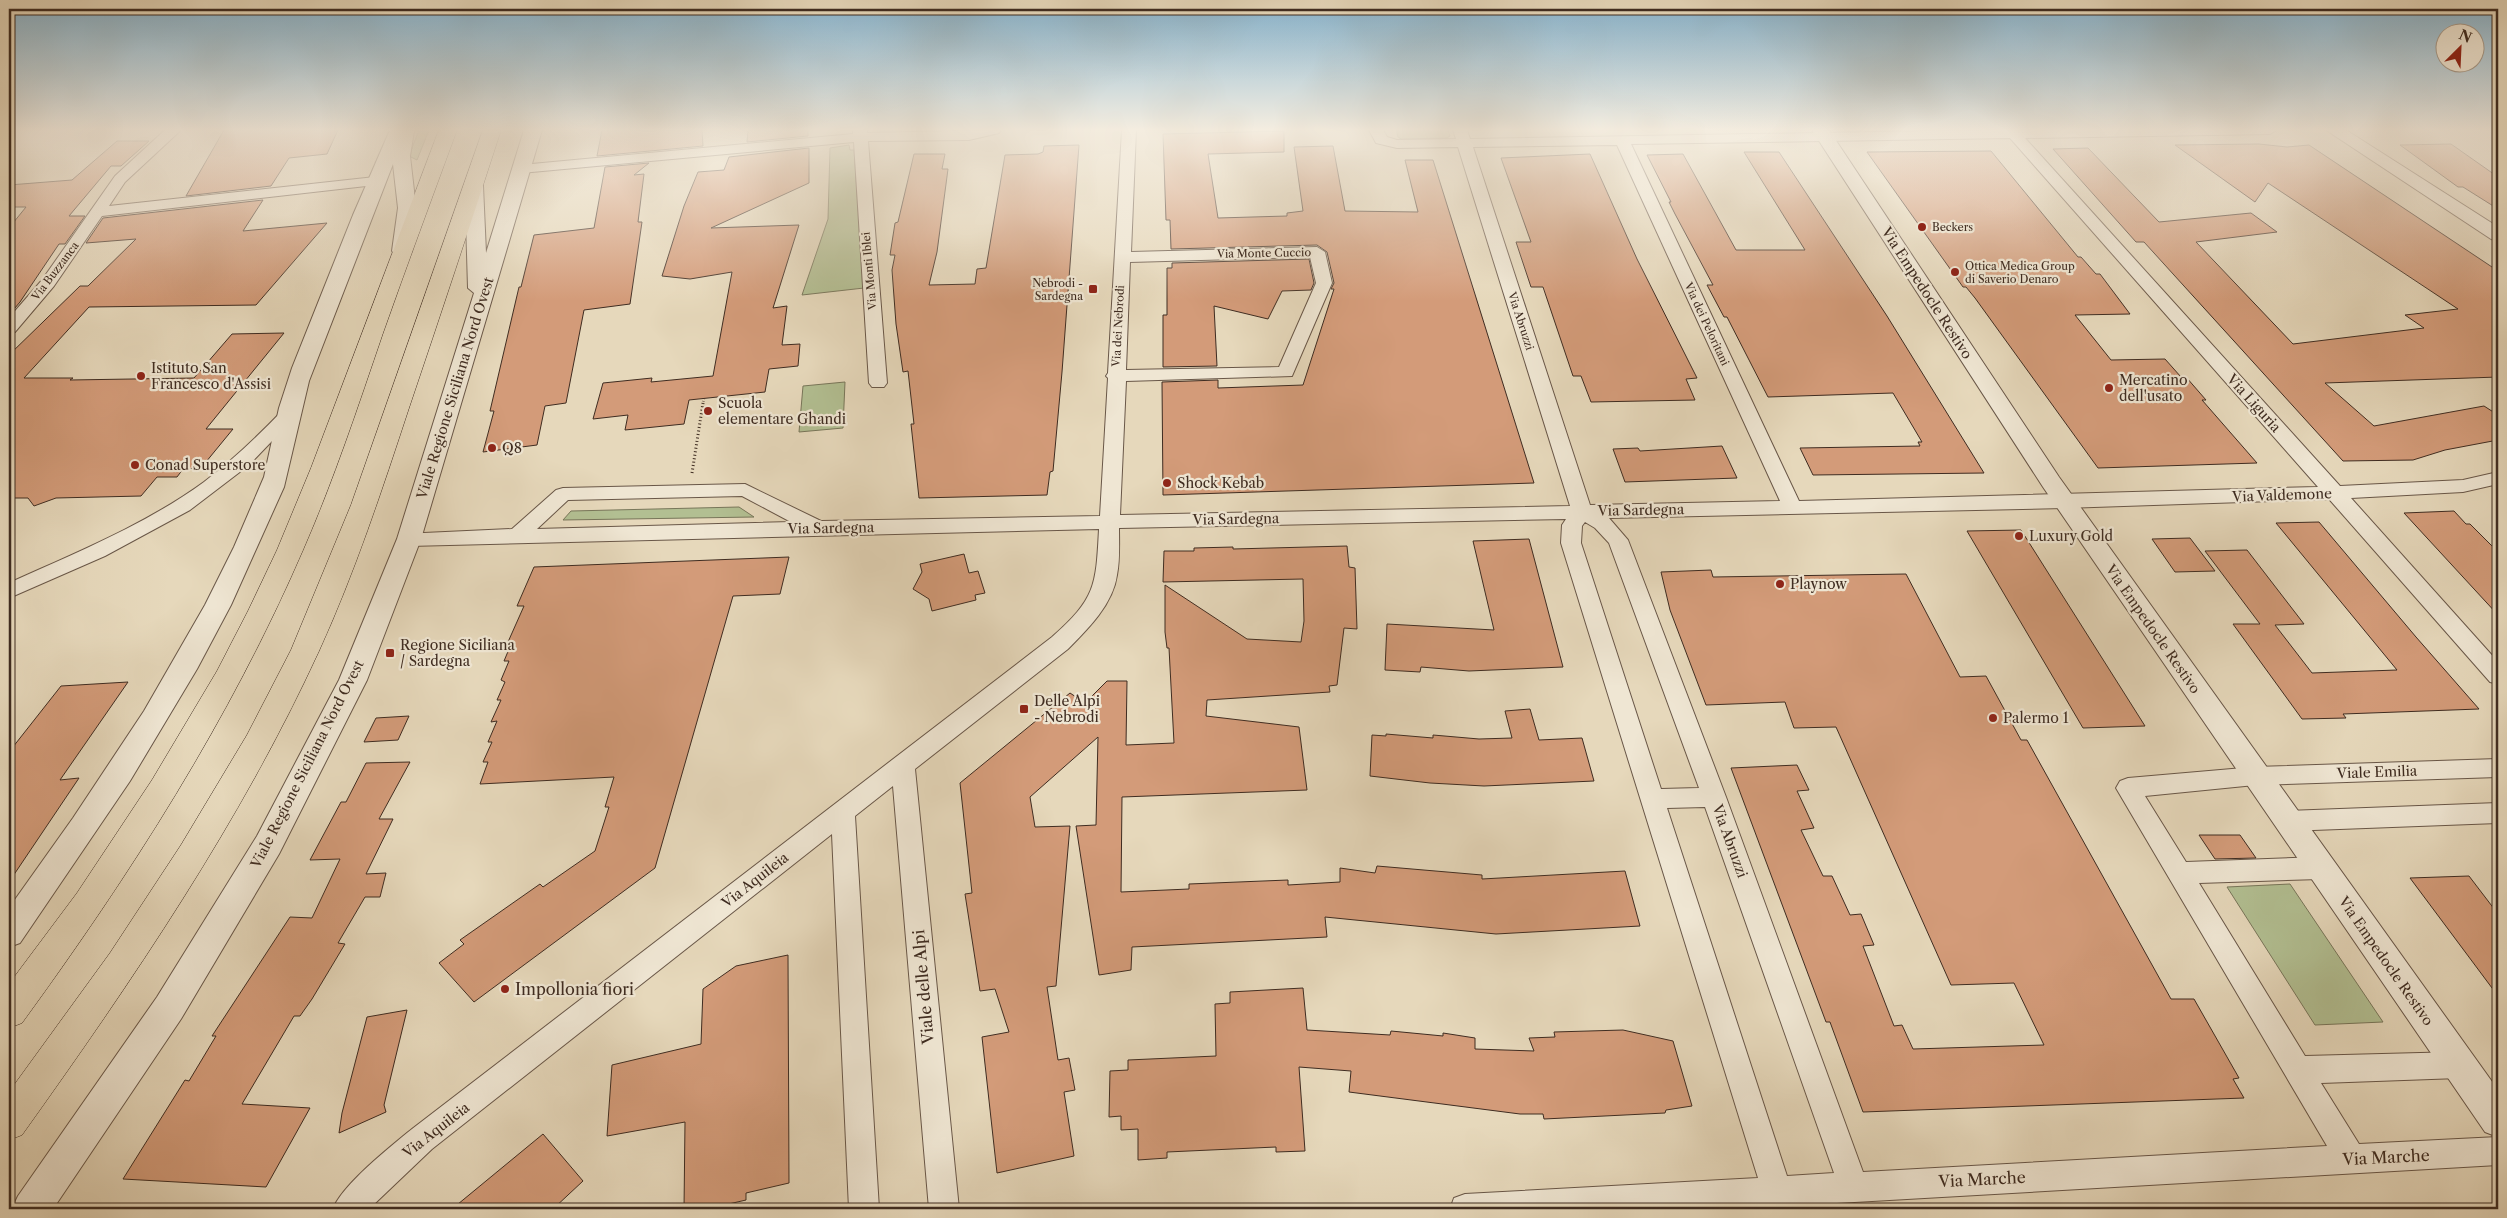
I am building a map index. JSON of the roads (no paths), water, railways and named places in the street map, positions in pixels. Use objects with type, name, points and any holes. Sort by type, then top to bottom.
[{"type":"main road","points":[[9,1012],[85,908],[131,839],[181,760],[244,647],[317,484],[426,187]]},
{"type":"main road","points":[[9,1122],[100,994],[192,858],[223,807],[289,684],[347,552],[474,187]]},
{"type":"street","name":"Via Buzzanca","points":[[9,328],[48,283],[115,187]]},
{"type":"street","points":[[98,212],[323,187]]},
{"type":"street","points":[[9,933],[78,836],[130,758],[196,649],[244,555],[274,484],[284,446],[289,414],[373,187]]},
{"type":"street","points":[[402,251],[407,208],[405,187]]},
{"type":"street","points":[[474,187],[478,290],[474,322]]},
{"type":"street","name":"Viale Regione Siciliana Nord Ovest","points":[[31,1209],[168,1008],[268,844],[354,680],[409,539],[454,400],[474,322],[516,187]]},
{"type":"street","name":"Via Monti Iblei","points":[[863,187],[878,383]]},
{"type":"street","name":"Via dei Nebrodi","points":[[1109,522],[1125,187]]},
{"type":"street","name":"Via Abruzzi","points":[[1478,187],[1582,511],[1602,523],[1618,540],[1714,797],[1854,1187]]},
{"type":"street","name":"Via dei Peloritani","points":[[1643,187],[1792,507]]},
{"type":"street","name":"Via Empedocle Restivo","points":[[1857,187],[2064,502],[2498,1120]]},
{"type":"street","name":"Via Liguria","points":[[2060,187],[2498,676]]},
{"type":"street","points":[[2423,187],[2498,235]]},
{"type":"street","name":"Via Monte Cuccio","points":[[1115,376],[1286,372],[1324,283],[1317,252],[1121,257]]},
{"type":"street","points":[[9,591],[100,550],[151,524],[188,501],[236,467],[289,414]]},
{"type":"street","name":"Via Valdemone","points":[[2064,502],[2334,493],[2463,486],[2498,478]]},
{"type":"street","points":[[517,536],[563,494],[745,490],[818,528]]},
{"type":"street","name":"Via Sardegna","points":[[409,539],[818,528],[2064,502]]},
{"type":"street","points":[[1582,511],[1572,525],[1571,543],[1778,1191]]},
{"type":"street","name":"Via Aquileia","points":[[348,1209],[394,1163],[422,1139],[1060,644],[1082,623],[1104,588],[1107,576],[1109,522]]},
{"type":"street","name":"Viale delle Alpi","points":[[903,765],[944,1209]]},
{"type":"street","name":"Viale Emilia","points":[[2179,873],[2128,788],[2255,776],[2498,768]]},
{"type":"street","points":[[1653,800],[1714,797]]},
{"type":"street","points":[[843,811],[864,1209]]},
{"type":"street","points":[[2287,821],[2498,813]]},
{"type":"street","points":[[2320,868],[2179,873],[2351,1158]]},
{"type":"street","points":[[2298,1070],[2459,1064]]},
{"type":"street","name":"Via Marche","points":[[1465,1209],[1510,1208],[1778,1191],[1820,1199],[1854,1187],[2498,1151]]},
{"type":"place","name":"Beckers","points":[[1922,227]]},
{"type":"place","name":"Ottica Medica Group di Saverio Denaro","points":[[1955,272]]},
{"type":"place","name":"Nebrodi - Sardegna","points":[[1093,289]]},
{"type":"place","name":"Istituto San Francesco d'Assisi","points":[[141,376]]},
{"type":"place","name":"Mercatino dell'usato","points":[[2109,388]]},
{"type":"place","name":"Scuola elementare Ghandi","points":[[708,411]]},
{"type":"place","name":"Q8","points":[[492,448]]},
{"type":"place","name":"Conad Superstore","points":[[135,465]]},
{"type":"place","name":"Shock Kebab","points":[[1167,483]]},
{"type":"place","name":"Luxury Gold","points":[[2019,536]]},
{"type":"place","name":"Playnow","points":[[1780,584]]},
{"type":"place","name":"Regione Siciliana / Sardegna","points":[[390,653]]},
{"type":"place","name":"Delle Alpi - Nebrodi","points":[[1024,709]]},
{"type":"place","name":"Palermo 1","points":[[1993,718]]},
{"type":"place","name":"Impollonia fiori","points":[[505,989]]}]
